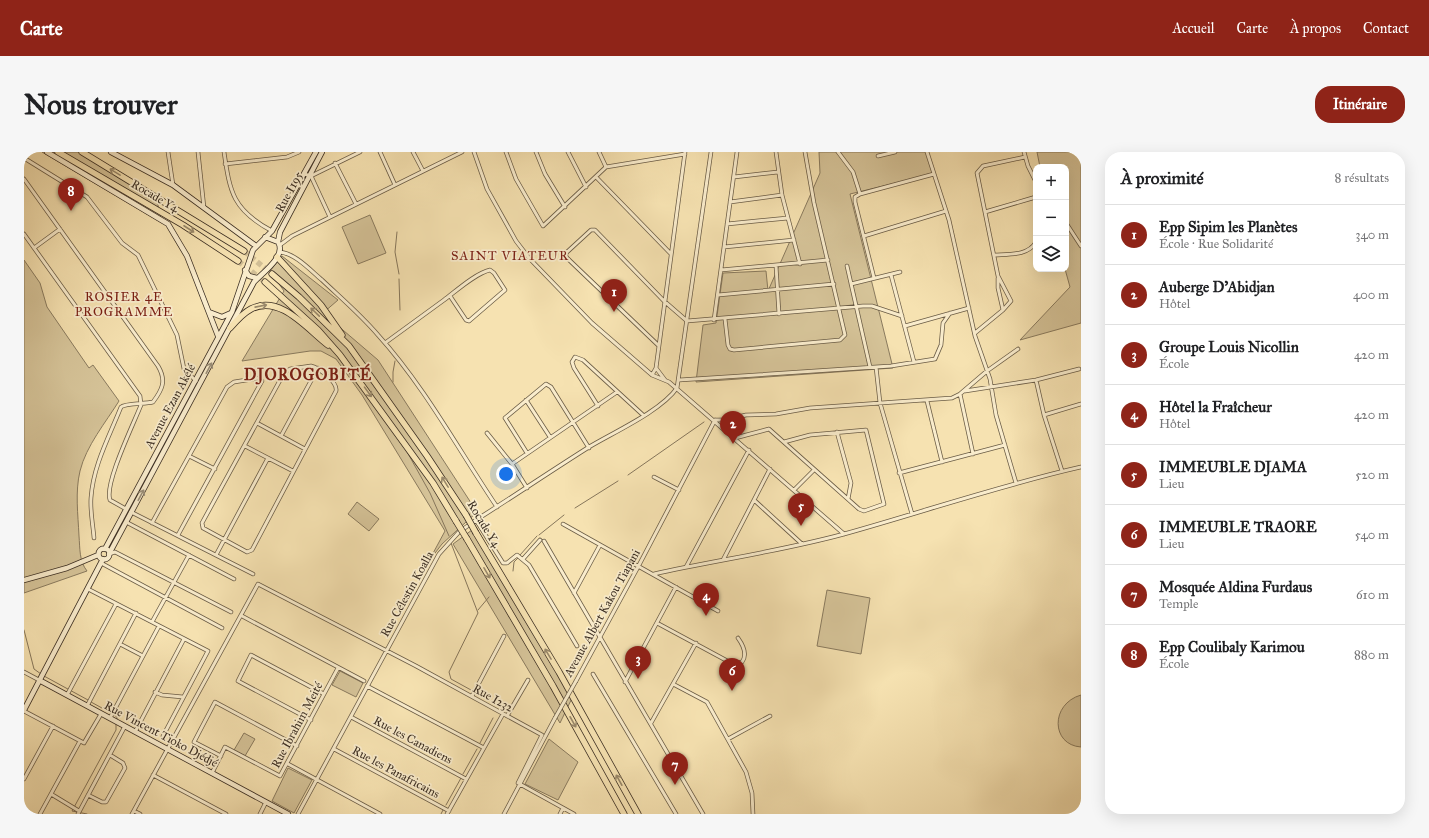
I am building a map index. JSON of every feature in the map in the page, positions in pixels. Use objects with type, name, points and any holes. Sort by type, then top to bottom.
[{"type":"highway","name":"Rocade Y4","points":[[58,152],[183,225],[238,261]]},
{"type":"highway","name":"Rocade Y4","points":[[82,152],[244,251]]},
{"type":"highway","points":[[278,255],[321,305],[349,346]]},
{"type":"highway","name":"Rocade Y4","points":[[272,274],[299,297],[349,346],[431,461],[466,515],[559,672],[638,814]]},
{"type":"highway","name":"Rocade Y4","points":[[265,282],[318,330],[340,355],[433,482],[553,686],[624,814]]},
{"type":"highway","points":[[230,328],[250,310],[264,305],[274,305],[285,310],[340,355]]},
{"type":"main road","points":[[47,152],[168,224],[188,256],[218,336]]},
{"type":"main road","points":[[111,152],[173,185],[256,246]]},
{"type":"main road","name":"Rue I195","points":[[278,255],[280,232],[308,175],[316,152]]},
{"type":"main road","name":"Rue I195","points":[[245,269],[256,246],[272,231],[322,152]]},
{"type":"main road","points":[[265,237],[279,244]]},
{"type":"main road","points":[[245,269],[249,276],[257,278],[278,255]]},
{"type":"main road","name":"Avenue Ezan Akélé","points":[[105,549],[232,312],[241,288],[245,269]]},
{"type":"main road","name":"Avenue Ezan Akélé","points":[[109,554],[257,278]]},
{"type":"main road","points":[[209,312],[212,315],[222,317],[232,312]]},
{"type":"main road","points":[[24,580],[67,568],[98,555],[100,550],[105,549],[109,554],[107,558],[102,561],[24,710]]},
{"type":"main road","points":[[98,555],[102,561]]},
{"type":"main road","name":"Rue Vincent Tioko Djédjé","points":[[39,680],[213,772],[288,814]]},
{"type":"street","points":[[168,152],[173,185]]},
{"type":"street","points":[[198,152],[204,208]]},
{"type":"street","points":[[224,152],[229,182],[236,202],[257,223],[272,231]]},
{"type":"street","points":[[226,164],[287,156],[299,152]]},
{"type":"street","points":[[330,217],[308,175],[360,152]]},
{"type":"street","points":[[380,152],[395,185]]},
{"type":"street","points":[[413,152],[423,171]]},
{"type":"street","points":[[450,152],[452,157]]},
{"type":"street","points":[[279,244],[292,236],[462,152]]},
{"type":"street","points":[[474,152],[486,189],[516,241],[529,258],[592,323],[652,375],[665,380],[677,388],[844,534]]},
{"type":"street","points":[[506,152],[516,179],[540,224],[543,226],[546,225],[606,167],[685,153],[656,368],[652,375]]},
{"type":"street","points":[[536,152],[545,174],[564,207]]},
{"type":"street","points":[[568,152],[586,187]]},
{"type":"street","points":[[599,152],[606,167]]},
{"type":"street","points":[[677,388],[711,152]]},
{"type":"street","points":[[714,320],[737,152]]},
{"type":"street","points":[[776,152],[782,195],[800,264]]},
{"type":"street","points":[[725,319],[728,345],[730,349],[734,350],[843,338],[846,332],[814,203],[805,152]]},
{"type":"street","points":[[838,152],[856,177],[860,194]]},
{"type":"street","points":[[842,152],[842,158]]},
{"type":"street","points":[[878,156],[895,152]]},
{"type":"street","points":[[927,152],[946,211],[975,333],[991,386],[996,415],[1016,483]]},
{"type":"street","points":[[1024,152],[1033,175]]},
{"type":"street","points":[[1003,310],[998,288],[998,276],[978,177],[980,169],[983,166],[1025,157]]},
{"type":"street","points":[[24,164],[26,159],[87,197],[122,243],[138,255],[177,335],[184,369],[201,384]]},
{"type":"street","points":[[335,163],[356,204]]},
{"type":"street","points":[[734,177],[778,172]]},
{"type":"street","points":[[874,278],[855,202],[856,197],[860,194],[934,174]]},
{"type":"street","points":[[596,177],[671,254]]},
{"type":"street","points":[[24,179],[161,370],[164,384],[160,393],[153,402],[141,405],[126,404],[121,408],[97,466],[91,500],[94,538]]},
{"type":"street","points":[[730,202],[782,195]]},
{"type":"street","points":[[985,212],[1033,198]]},
{"type":"street","points":[[864,236],[946,211]]},
{"type":"street","points":[[727,224],[788,218]]},
{"type":"street","points":[[1069,228],[1081,246]]},
{"type":"street","points":[[34,248],[60,229]]},
{"type":"street","points":[[658,345],[566,257],[566,253],[590,230],[595,230],[664,301],[687,321],[714,320],[856,306],[872,306],[902,316]]},
{"type":"street","points":[[24,234],[140,396],[141,405],[113,472],[109,491],[110,500],[253,574]]},
{"type":"street","points":[[724,247],[794,240]]},
{"type":"street","points":[[994,255],[1024,252],[1033,245]]},
{"type":"street","points":[[278,255],[290,255],[304,265],[356,312],[385,343],[428,400],[497,507]]},
{"type":"street","points":[[721,270],[800,264],[828,260]]},
{"type":"street","points":[[776,266],[779,314]]},
{"type":"street","points":[[847,266],[870,367]]},
{"type":"street","points":[[385,343],[450,296],[483,273],[490,270],[505,290],[469,321],[466,320],[450,296]]},
{"type":"street","points":[[851,284],[900,272]]},
{"type":"street","points":[[891,275],[914,362]]},
{"type":"street","points":[[975,333],[1003,310],[1011,301],[998,276]]},
{"type":"street","points":[[718,295],[834,284]]},
{"type":"street","points":[[905,326],[969,308]]},
{"type":"street","points":[[679,380],[876,367],[937,358],[941,345],[943,323],[950,313]]},
{"type":"street","points":[[715,420],[725,420],[746,415],[776,414],[810,408],[927,401],[952,398],[965,391],[987,371],[1018,349]]},
{"type":"street","points":[[598,406],[574,368],[572,362],[573,358],[578,357],[583,360],[643,415]]},
{"type":"street","points":[[311,366],[318,368],[337,388],[250,552],[203,528],[202,524],[257,423],[286,370],[311,366]]},
{"type":"street","points":[[876,367],[880,403],[899,474],[912,514]]},
{"type":"street","points":[[281,436],[318,368]]},
{"type":"street","points":[[656,368],[665,380]]},
{"type":"street","points":[[965,391],[1036,380],[1079,369]]},
{"type":"street","points":[[152,523],[230,384],[259,378],[262,381],[178,535]]},
{"type":"street","points":[[1036,380],[1044,415],[1062,471]]},
{"type":"street","points":[[527,453],[505,420],[506,415],[548,384],[588,448]]},
{"type":"street","name":"Rue Célestin Koalla","points":[[298,814],[439,554],[459,532],[476,520],[588,448],[643,415],[671,396],[677,388]]},
{"type":"street","points":[[512,464],[617,392]]},
{"type":"street","points":[[960,394],[973,454]]},
{"type":"street","points":[[526,400],[550,437]]},
{"type":"street","points":[[927,401],[942,462]]},
{"type":"street","points":[[1044,415],[1081,404]]},
{"type":"street","name":"Avenue Albert Kakou Tiapani","points":[[504,814],[638,567],[715,420]]},
{"type":"street","points":[[257,423],[305,449]]},
{"type":"street","points":[[735,438],[767,428],[861,511],[884,504],[867,433],[863,430],[810,435],[784,442]]},
{"type":"street","points":[[837,432],[851,483],[848,499]]},
{"type":"street","points":[[487,433],[512,464],[527,488]]},
{"type":"street","points":[[899,474],[1005,445]]},
{"type":"street","points":[[244,446],[293,471]]},
{"type":"street","points":[[686,567],[749,450]]},
{"type":"street","points":[[189,456],[214,469]]},
{"type":"street","points":[[216,555],[268,458]]},
{"type":"street","points":[[654,574],[844,534],[1016,483],[1081,467]]},
{"type":"street","points":[[723,560],[770,469]]},
{"type":"street","points":[[794,490],[814,470]]},
{"type":"street","points":[[654,477],[679,490]]},
{"type":"street","points":[[754,500],[802,544]]},
{"type":"street","points":[[476,520],[503,562],[507,563],[517,555],[538,578],[577,646]]},
{"type":"street","points":[[126,522],[234,579]]},
{"type":"street","points":[[563,524],[718,611]]},
{"type":"street","points":[[522,559],[540,540]]},
{"type":"street","points":[[544,541],[703,814]]},
{"type":"street","points":[[574,593],[600,544]]},
{"type":"street","points":[[109,554],[114,552],[231,612]]},
{"type":"street","points":[[152,622],[189,555]]},
{"type":"street","points":[[102,561],[165,598],[222,628]]},
{"type":"street","name":"Rue I232","points":[[242,616],[258,584],[472,696],[542,735],[518,780],[519,785]]},
{"type":"street","points":[[625,682],[676,587]]},
{"type":"street","points":[[88,589],[208,651],[163,736]]},
{"type":"street","points":[[67,695],[116,604]]},
{"type":"street","points":[[87,706],[136,614]]},
{"type":"street","points":[[140,814],[133,812],[242,616],[364,681]]},
{"type":"street","points":[[657,623],[696,643],[727,662],[736,664],[742,662],[745,654],[743,646],[738,638]]},
{"type":"street","points":[[110,718],[159,626]]},
{"type":"street","points":[[472,696],[504,636]]},
{"type":"street","points":[[135,732],[184,639]]},
{"type":"street","points":[[651,723],[696,643]]},
{"type":"street","points":[[120,644],[143,656]]},
{"type":"street","points":[[311,720],[238,681],[251,655],[324,694]]},
{"type":"street","name":"Rue Ibrahim Meité","points":[[221,756],[225,747],[280,776],[288,764],[338,668]]},
{"type":"street","name":"Rue Vincent Tioko Djédjé","points":[[24,672],[39,680]]},
{"type":"street","points":[[593,674],[676,814]]},
{"type":"street","points":[[507,716],[528,680]]},
{"type":"street","points":[[674,684],[707,702],[749,779],[752,793],[753,814]]},
{"type":"street","points":[[367,686],[484,748]]},
{"type":"street","points":[[155,692],[162,695],[183,697]]},
{"type":"street","points":[[213,772],[221,756],[194,742],[215,702],[297,746]]},
{"type":"street","points":[[24,710],[80,741],[86,742],[101,714]]},
{"type":"street","points":[[448,812],[503,714]]},
{"type":"street","points":[[728,739],[770,716]]},
{"type":"street","name":"Rue les Canadiens","points":[[351,717],[466,779]]},
{"type":"street","points":[[24,780],[53,726]]},
{"type":"street","points":[[51,794],[78,813],[125,726]]},
{"type":"street","points":[[40,814],[80,741]]},
{"type":"street","name":"Rue les Panafricains","points":[[334,749],[448,812]]},
{"type":"street","points":[[88,795],[102,802],[106,802],[125,768],[123,763],[110,754]]},
{"type":"street","points":[[288,764],[380,814]]},
{"type":"street","points":[[153,775],[226,814]]},
{"type":"street","points":[[519,785],[574,814]]},
{"type":"street","points":[[260,814],[266,802]]},
{"type":"street","points":[[560,814],[563,808]]},
{"type":"shaded area","points":[[42,152],[82,152],[157,201],[162,223]]},
{"type":"shaded area","points":[[819,152],[928,152],[933,174],[850,194],[893,368],[696,382],[703,325],[716,323],[723,273],[766,271],[768,291],[820,173]]},
{"type":"shaded area","points":[[1037,152],[1081,152],[1081,323],[1020,340],[1070,287],[1066,272],[1069,272],[1069,164],[1039,164]]},
{"type":"shaded area","points":[[370,215],[386,253],[358,264],[342,227]]},
{"type":"shaded area","points":[[282,256],[338,300],[323,313],[378,360],[477,512],[442,544],[432,557],[445,531],[362,395],[336,359],[321,351],[310,351],[242,361],[284,291],[270,271]]},
{"type":"shaded area","points":[[24,260],[40,283],[47,307],[89,368],[93,365],[119,401],[87,452],[78,479],[77,503],[80,550],[81,559],[87,571],[24,593]]},
{"type":"shaded area","points":[[357,502],[379,519],[369,531],[348,514]]},
{"type":"shaded area","points":[[476,527],[574,694],[560,723],[453,544]]},
{"type":"shaded area","points":[[827,590],[870,598],[861,654],[817,646]]},
{"type":"shaded area","points":[[340,671],[363,683],[356,697],[332,685]]},
{"type":"shaded area","points":[[1081,695],[1081,747],[1071,745],[1064,739],[1058,724],[1059,715],[1064,707],[1071,700]]},
{"type":"shaded area","points":[[244,733],[255,739],[245,756],[234,750]]},
{"type":"shaded area","points":[[549,739],[578,762],[558,800],[525,784]]},
{"type":"shaded area","points":[[288,768],[312,780],[294,813],[272,801]]},
{"type":"waterway","points":[[397,232],[395,252],[399,274]]},
{"type":"waterway","points":[[399,279],[400,310]]},
{"type":"waterway","points":[[393,382],[395,361]]},
{"type":"waterway","points":[[628,475],[704,422]]},
{"type":"waterway","points":[[406,450],[430,493],[449,536]]},
{"type":"waterway","points":[[575,508],[618,481]]},
{"type":"waterway","points":[[539,535],[564,515]]},
{"type":"waterway","points":[[520,555],[537,536]]},
{"type":"waterway","points":[[451,543],[478,613],[449,672],[451,679],[471,690]]},
{"type":"waterway","points":[[513,571],[514,562],[518,558]]},
{"type":"waterway","points":[[478,610],[489,597]]},
{"type":"waterway","points":[[24,630],[34,669],[41,674]]},
{"type":"waterway","points":[[44,676],[88,700]]},
{"type":"waterway","points":[[91,702],[111,713]]},
{"type":"waterway","points":[[114,715],[117,717],[117,720]]},
{"type":"waterway","points":[[480,743],[493,718]]},
{"type":"waterway","points":[[87,814],[72,811],[116,730],[116,723]]},
{"type":"waterway","points":[[463,774],[477,749]]},
{"type":"waterway","points":[[446,805],[461,778]]},
{"type":"waterway","points":[[441,814],[443,810]]},
{"type":"tunnel","points":[[244,251],[272,274]]},
{"type":"tunnel","points":[[238,261],[265,282]]},
{"type":"place","name":"Epp Coulibaly Karimou","points":[[71,211]]},
{"type":"place","name":"Epp Sipim les Planètes","points":[[614,312]]},
{"type":"place","name":"Auberge D'Abidjan","points":[[733,444]]},
{"type":"place","name":"IMMEUBLE DJAMA","points":[[801,526]]},
{"type":"place","name":"Hôtel la Fraîcheur","points":[[706,616]]},
{"type":"place","name":"Groupe Louis Nicollin","points":[[638,679]]},
{"type":"place","name":"IMMEUBLE TRAORE","points":[[732,691]]},
{"type":"place","name":"Mosquée Aldina Furdaus","points":[[675,785]]},
{"type":"district","name":"SAINT VIATEUR","points":[[510,255]]},
{"type":"district","name":"ROSIER 4E PROGRAMME","points":[[124,304]]},
{"type":"district","name":"DJOROGOBITÉ","points":[[308,374]]}]
